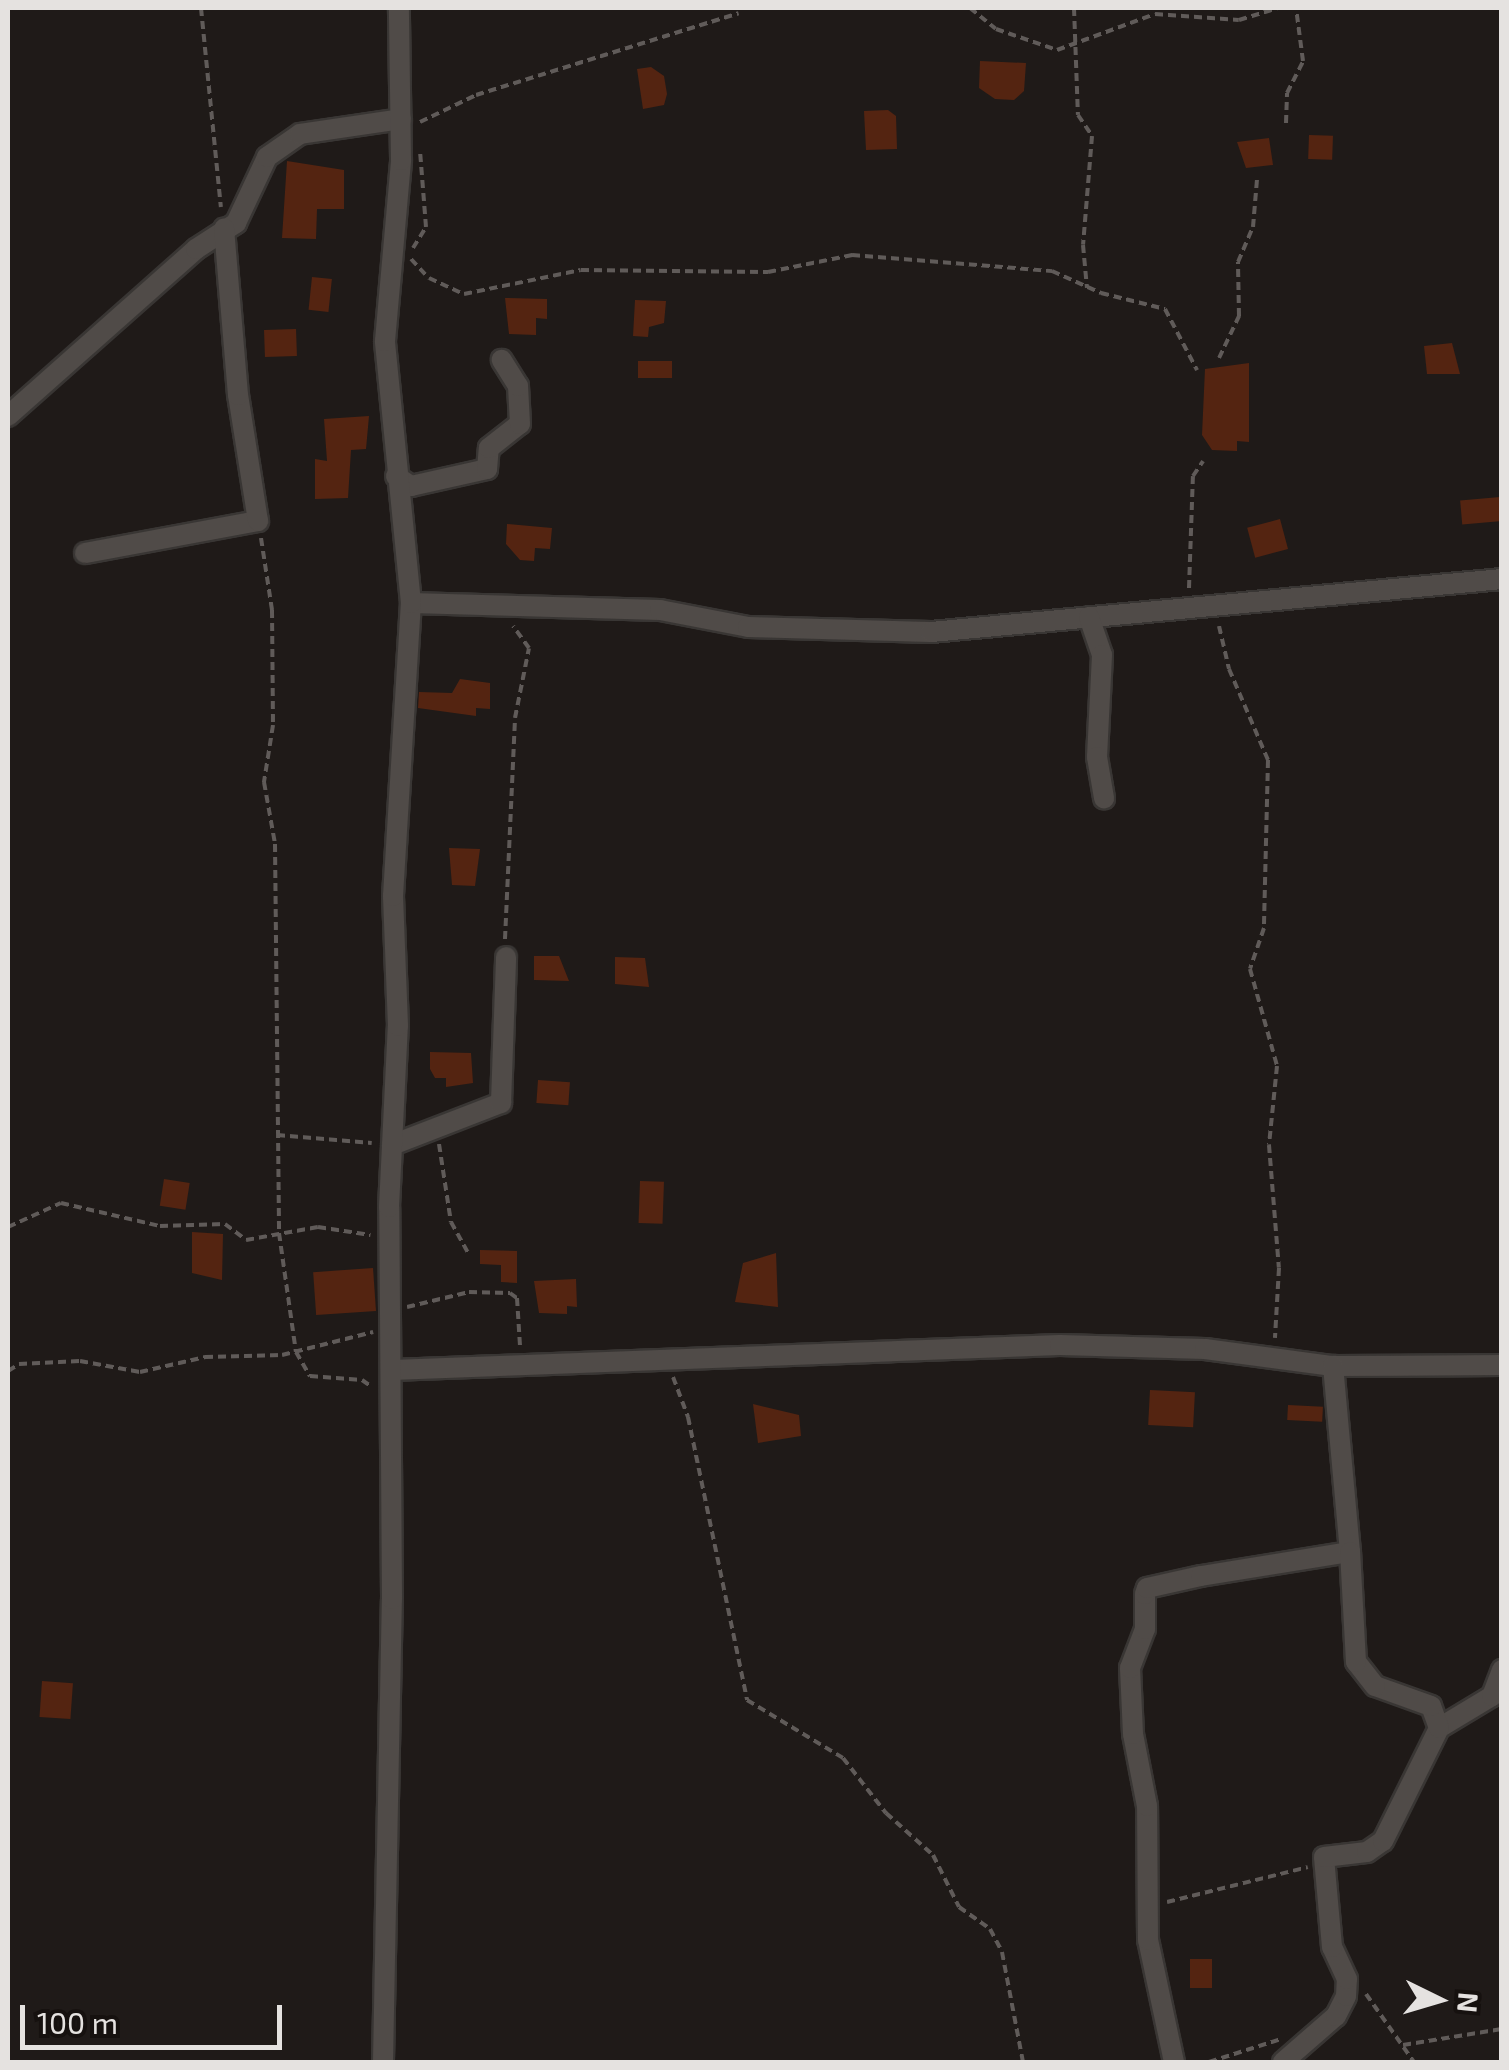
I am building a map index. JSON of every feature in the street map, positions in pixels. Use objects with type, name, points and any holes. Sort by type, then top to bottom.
[{"type":"street","points":[[383,2062],[392,1402],[390,1235],[398,1026],[392,975],[396,766],[411,604],[386,341],[394,235],[409,123],[400,8]]},
{"type":"street","points":[[8,416],[236,222],[267,158],[300,134],[409,123]]},
{"type":"street","points":[[84,553],[258,521],[238,395],[224,229]]},
{"type":"street","points":[[396,476],[412,486],[487,470],[489,448],[520,424],[518,386],[502,360]]},
{"type":"street","points":[[411,604],[660,610],[748,626],[930,632],[1502,579]]},
{"type":"street","points":[[1089,617],[1102,655],[1097,757],[1104,798]]},
{"type":"street","points":[[392,1145],[501,1103],[506,957]]},
{"type":"street","points":[[392,1370],[1060,1345],[1272,1358],[1333,1366],[1502,1365]]},
{"type":"street","points":[[1333,1366],[1356,1662],[1375,1686],[1431,1706],[1439,1728]]},
{"type":"street","points":[[1174,2062],[1144,1907],[1147,1806],[1133,1734],[1130,1668],[1145,1629],[1147,1588],[1350,1552]]},
{"type":"street","points":[[1283,2062],[1336,2016],[1346,1979],[1332,1947],[1322,1862],[1383,1841],[1439,1728],[1492,1696],[1502,1670]]},
{"type":"path","points":[[200,8],[224,229]]},
{"type":"path","points":[[970,8],[996,29],[1034,46],[1057,50],[1154,14],[1238,20],[1278,8]]},
{"type":"path","points":[[1074,8],[1078,115],[1092,136],[1083,245],[1088,288]]},
{"type":"path","points":[[1286,123],[1287,94],[1304,61],[1296,8]]},
{"type":"path","points":[[409,123],[476,95],[740,13]]},
{"type":"path","points":[[408,256],[426,227],[418,140]]},
{"type":"path","points":[[1219,358],[1239,316],[1238,262],[1253,226],[1257,179]]},
{"type":"path","points":[[394,235],[429,278],[464,294],[581,270],[768,272],[852,255],[1052,271],[1088,288],[1165,309],[1198,370]]},
{"type":"path","points":[[1187,608],[1193,476],[1203,461]]},
{"type":"path","points":[[258,521],[272,610],[273,725],[264,782],[275,844],[279,1233],[296,1352],[310,1376],[362,1380],[392,1402]]},
{"type":"path","points":[[1221,605],[1221,645],[1268,760],[1264,928],[1250,969],[1277,1066],[1270,1145],[1279,1268],[1272,1358]]},
{"type":"path","points":[[498,606],[529,648],[515,718],[517,784],[503,885],[506,957]]},
{"type":"path","points":[[438,1129],[450,1222],[469,1254]]},
{"type":"path","points":[[276,1135],[392,1145]]},
{"type":"path","points":[[8,1227],[61,1203],[160,1226],[225,1224],[246,1240],[318,1228],[390,1235]]},
{"type":"path","points":[[8,1371],[19,1364],[80,1362],[140,1372],[205,1357],[296,1352],[469,1292],[510,1293],[517,1298],[522,1365]]},
{"type":"path","points":[[666,1360],[688,1417],[746,1700],[843,1758],[886,1813],[933,1855],[958,1907],[990,1929],[1002,1952],[1023,2062]]},
{"type":"path","points":[[1144,1907],[1322,1862]]},
{"type":"path","points":[[1346,1979],[1362,1988],[1414,2062]]},
{"type":"path","points":[[1403,2045],[1502,2029]]},
{"type":"path","points":[[1209,2062],[1315,2032]]},
{"type":"building","points":[[980,61],[1026,63],[1024,91],[1014,100],[995,99],[979,88]]},
{"type":"building","points":[[651,67],[664,76],[667,94],[664,105],[643,109],[637,69]]},
{"type":"building","points":[[888,110],[896,116],[897,149],[866,150],[864,111]]},
{"type":"building","points":[[1309,135],[1333,136],[1332,160],[1308,159]]},
{"type":"building","points":[[1269,138],[1273,165],[1246,168],[1237,142]]},
{"type":"building","points":[[287,161],[344,170],[344,209],[317,209],[316,239],[282,238]]},
{"type":"building","points":[[312,277],[332,279],[328,312],[309,310]]},
{"type":"building","points":[[505,298],[547,299],[547,319],[536,318],[536,335],[509,334]]},
{"type":"building","points":[[635,300],[666,301],[664,323],[649,327],[648,337],[633,336]]},
{"type":"building","points":[[296,329],[297,356],[265,357],[264,330]]},
{"type":"building","points":[[1452,343],[1460,374],[1427,374],[1424,346]]},
{"type":"building","points":[[638,361],[672,361],[672,378],[638,378]]},
{"type":"building","points":[[1249,363],[1249,442],[1237,441],[1237,451],[1212,450],[1202,435],[1205,369]]},
{"type":"building","points":[[369,416],[366,449],[351,450],[348,498],[315,499],[315,459],[327,461],[324,419]]},
{"type":"building","points":[[1500,497],[1502,521],[1462,524],[1460,500]]},
{"type":"building","points":[[1280,519],[1288,549],[1255,558],[1247,528]]},
{"type":"building","points":[[507,524],[552,528],[550,549],[535,548],[534,561],[520,560],[506,544]]},
{"type":"building","points":[[460,679],[490,683],[490,709],[476,708],[476,716],[418,708],[419,692],[452,693]]},
{"type":"building","points":[[449,848],[480,849],[475,886],[452,885]]},
{"type":"building","points":[[534,956],[559,956],[569,981],[534,980]]},
{"type":"building","points":[[615,957],[645,958],[649,987],[615,984]]},
{"type":"building","points":[[430,1052],[471,1053],[473,1083],[446,1087],[446,1078],[435,1078],[430,1069]]},
{"type":"building","points":[[538,1080],[570,1082],[568,1105],[536,1103]]},
{"type":"building","points":[[164,1179],[190,1183],[185,1210],[160,1206]]},
{"type":"building","points":[[640,1181],[664,1182],[663,1224],[639,1223]]},
{"type":"building","points":[[192,1232],[223,1234],[222,1280],[192,1273]]},
{"type":"building","points":[[480,1250],[517,1251],[517,1283],[501,1282],[501,1265],[480,1264]]},
{"type":"building","points":[[776,1253],[778,1307],[735,1302],[743,1263]]},
{"type":"building","points":[[373,1268],[376,1311],[316,1315],[313,1272]]},
{"type":"building","points":[[576,1279],[577,1307],[567,1306],[567,1314],[539,1313],[534,1281]]},
{"type":"building","points":[[1150,1390],[1195,1392],[1193,1427],[1148,1425]]},
{"type":"building","points":[[753,1404],[799,1415],[801,1436],[758,1443]]},
{"type":"building","points":[[1288,1405],[1323,1407],[1322,1422],[1287,1420]]},
{"type":"building","points":[[42,1681],[73,1683],[70,1719],[39,1717]]},
{"type":"building","points":[[1190,1959],[1212,1959],[1212,1988],[1190,1988]]}]
